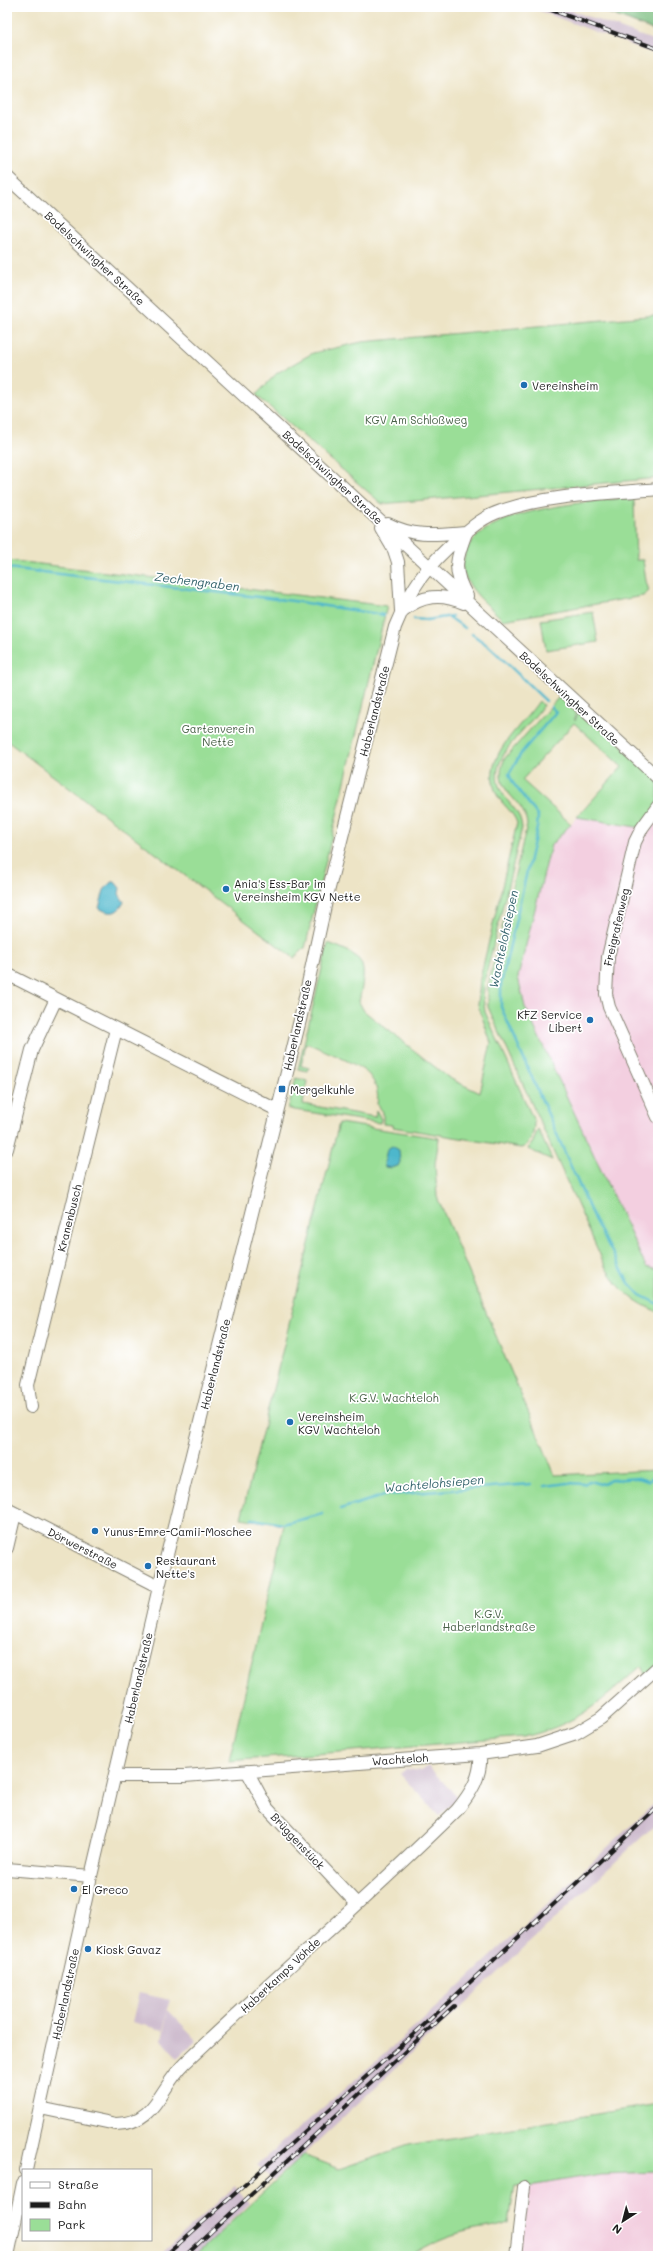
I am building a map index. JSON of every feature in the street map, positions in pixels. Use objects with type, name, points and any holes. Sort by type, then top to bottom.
[{"type":"street","name":"Bodelschwingher Straße","points":[[7,177],[658,778]]},
{"type":"street","name":"Haberlandstraße","points":[[26,2169],[91,1876],[116,1776],[159,1587],[300,1020],[328,892],[395,627],[409,594],[428,566],[482,520],[501,511],[541,501],[658,489]]},
{"type":"street","points":[[374,516],[402,531],[419,534],[433,535],[467,532],[458,556],[457,573],[459,583],[474,608]]},
{"type":"street","points":[[374,516],[394,550],[398,562],[401,612]]},
{"type":"street","points":[[401,612],[410,605],[432,596],[448,597],[474,608]]},
{"type":"street","name":"Freigrafenweg","points":[[658,806],[642,828],[635,842],[608,957],[605,981],[608,1007],[658,1117]]},
{"type":"street","points":[[7,974],[277,1110]]},
{"type":"street","points":[[7,1145],[32,1050],[56,999]]},
{"type":"street","name":"Kranenbusch","points":[[31,1407],[28,1385],[116,1029]]},
{"type":"street","points":[[7,1548],[11,1511]]},
{"type":"street","name":"Dörwerstraße","points":[[11,1511],[159,1587]]},
{"type":"street","name":"Wachteloh","points":[[116,1776],[184,1776],[247,1772],[480,1754],[537,1746],[576,1733],[615,1706],[658,1666]]},
{"type":"street","name":"Haberkamps Vöhde","points":[[40,2108],[116,2124],[128,2124],[140,2120],[152,2108],[169,2082],[184,2064],[446,1821],[466,1800],[474,1787],[480,1770],[480,1754]]},
{"type":"street","name":"Brüggenstück","points":[[247,1772],[267,1808],[357,1904]]},
{"type":"street","points":[[7,1869],[91,1876]]},
{"type":"street","points":[[516,2256],[524,2187]]},
{"type":"street","points":[[8,2256],[22,2188]]},
{"type":"shaded area","points":[[529,7],[562,7],[658,42],[658,55]]},
{"type":"shaded area","points":[[658,807],[658,1270],[646,1267],[525,1007],[518,977],[551,845],[577,817],[631,827]]},
{"type":"shaded area","points":[[428,1766],[458,1798],[439,1816],[400,1774],[406,1769],[422,1771]]},
{"type":"shaded area","points":[[658,1800],[658,1822],[303,2155],[274,2180],[257,2165],[421,2022]]},
{"type":"shaded area","points":[[139,1993],[170,2000],[163,2030],[132,2022]]},
{"type":"shaded area","points":[[168,2010],[197,2040],[178,2058],[162,2040]]},
{"type":"shaded area","points":[[650,2171],[658,2172],[658,2256],[516,2256],[524,2187],[600,2174]]},
{"type":"shaded area","points":[[235,2186],[249,2203],[199,2252],[202,2256],[159,2256]]},
{"type":"green space","points":[[592,7],[658,7],[658,32]]},
{"type":"green space","name":"KGV Am Schloßweg","points":[[658,315],[658,478],[382,504],[256,395],[277,373],[313,353],[362,342]]},
{"type":"green space","points":[[623,498],[634,500],[636,560],[643,560],[649,591],[643,596],[503,620],[480,598],[466,578],[463,569],[464,559],[471,542],[486,529],[507,519],[557,506]]},
{"type":"green space","name":"Gartenverein Nette","points":[[7,560],[387,606],[305,948],[294,958],[7,741]]},
{"type":"green space","points":[[593,612],[598,642],[546,650],[541,620]]},
{"type":"green space","points":[[559,697],[575,712],[575,721],[580,707],[658,778],[658,807],[642,828],[577,817],[622,767],[574,723],[522,780],[571,824],[551,845],[518,977],[525,1007],[646,1267],[658,1270],[658,1312],[634,1299],[622,1289],[606,1268],[488,1007],[488,985],[527,825],[525,815],[504,787],[501,779],[501,770],[505,758]]},
{"type":"green space","points":[[539,701],[543,705],[509,746],[502,758],[498,770],[498,782],[503,794],[518,814],[522,828],[485,979],[483,997],[485,1012],[534,1121],[532,1137],[528,1144],[521,1148],[392,1127],[392,1125],[383,1124],[383,1112],[377,1104],[378,1096],[375,1085],[369,1075],[358,1066],[306,1043],[301,1066],[309,1068],[308,1071],[298,1069],[328,943],[350,953],[361,963],[363,978],[359,1002],[364,1011],[449,1078],[480,1093],[491,1043],[478,1005],[480,979],[517,823],[513,815],[496,793],[493,780],[494,767],[498,755],[505,744]]},
{"type":"green space","points":[[296,1078],[307,1081],[303,1104],[375,1117],[376,1110],[381,1119],[380,1123],[288,1109]]},
{"type":"green space","points":[[339,1123],[439,1138],[435,1164],[437,1197],[555,1475],[658,1470],[658,1667],[647,1678],[641,1666],[601,1701],[588,1710],[543,1732],[524,1737],[229,1761],[284,1525],[241,1518]]},
{"type":"green space","points":[[538,1129],[552,1160],[528,1149],[533,1142]]},
{"type":"green space","points":[[658,2104],[658,2172],[600,2174],[524,2187],[515,2186],[509,2222],[452,2235],[430,2244],[410,2256],[202,2256],[199,2252],[303,2155],[339,2169],[408,2145]]},
{"type":"water","points":[[111,882],[115,882],[120,888],[119,894],[124,902],[116,911],[107,912],[99,908],[104,890]]},
{"type":"water","points":[[392,1146],[399,1150],[400,1162],[398,1166],[391,1168],[385,1167],[384,1163],[387,1149]]},
{"type":"waterway","name":"Zechengraben","points":[[7,568],[293,601],[384,615]]},
{"type":"waterway","name":"Wachtelohsiepen","points":[[414,619],[427,620],[452,616]]},
{"type":"waterway","name":"Wachtelohsiepen","points":[[449,617],[465,628]]},
{"type":"waterway","name":"Wachtelohsiepen","points":[[472,634],[491,648],[546,701]]},
{"type":"waterway","name":"Wachtelohsiepen","points":[[551,707],[556,712],[522,752],[509,774],[513,783],[538,816],[537,828],[501,984],[501,1007],[594,1219],[629,1283],[640,1295],[658,1304]]},
{"type":"waterway","name":"Wachtelohsiepen","points":[[545,1486],[568,1483],[584,1484],[589,1481],[600,1484],[611,1480],[639,1478],[647,1481],[658,1476]]},
{"type":"waterway","name":"Wachtelohsiepen","points":[[340,1509],[386,1495],[531,1484]]},
{"type":"waterway","name":"Wachtelohsiepen","points":[[252,1519],[283,1524],[323,1514]]},
{"type":"railway","points":[[543,7],[658,49]]},
{"type":"railway","points":[[165,2256],[424,2025],[658,1807]]},
{"type":"railway","points":[[185,2256],[454,2006]]},
{"type":"place","name":"Vereinsheim","points":[[524,385]]},
{"type":"place","name":"Ania's Ess-Bar im Vereinsheim KGV Nette","points":[[226,889]]},
{"type":"place","name":"KFZ Service Libert","points":[[590,1020]]},
{"type":"place","name":"Mergelkuhle","points":[[282,1089]]},
{"type":"place","name":"Vereinsheim KGV Wachteloh","points":[[290,1422]]},
{"type":"place","name":"Yunus-Emre-Camii-Moschee","points":[[95,1531]]},
{"type":"place","name":"Restaurant Nette's","points":[[148,1566]]},
{"type":"place","name":"El Greco","points":[[74,1889]]},
{"type":"place","name":"Kiosk Gavaz","points":[[88,1949]]},
{"type":"park label","name":"K.G.V. Wachteloh","points":[[394,1397]]},
{"type":"park label","name":"K.G.V. Haberlandstraße","points":[[489,1619]]}]
